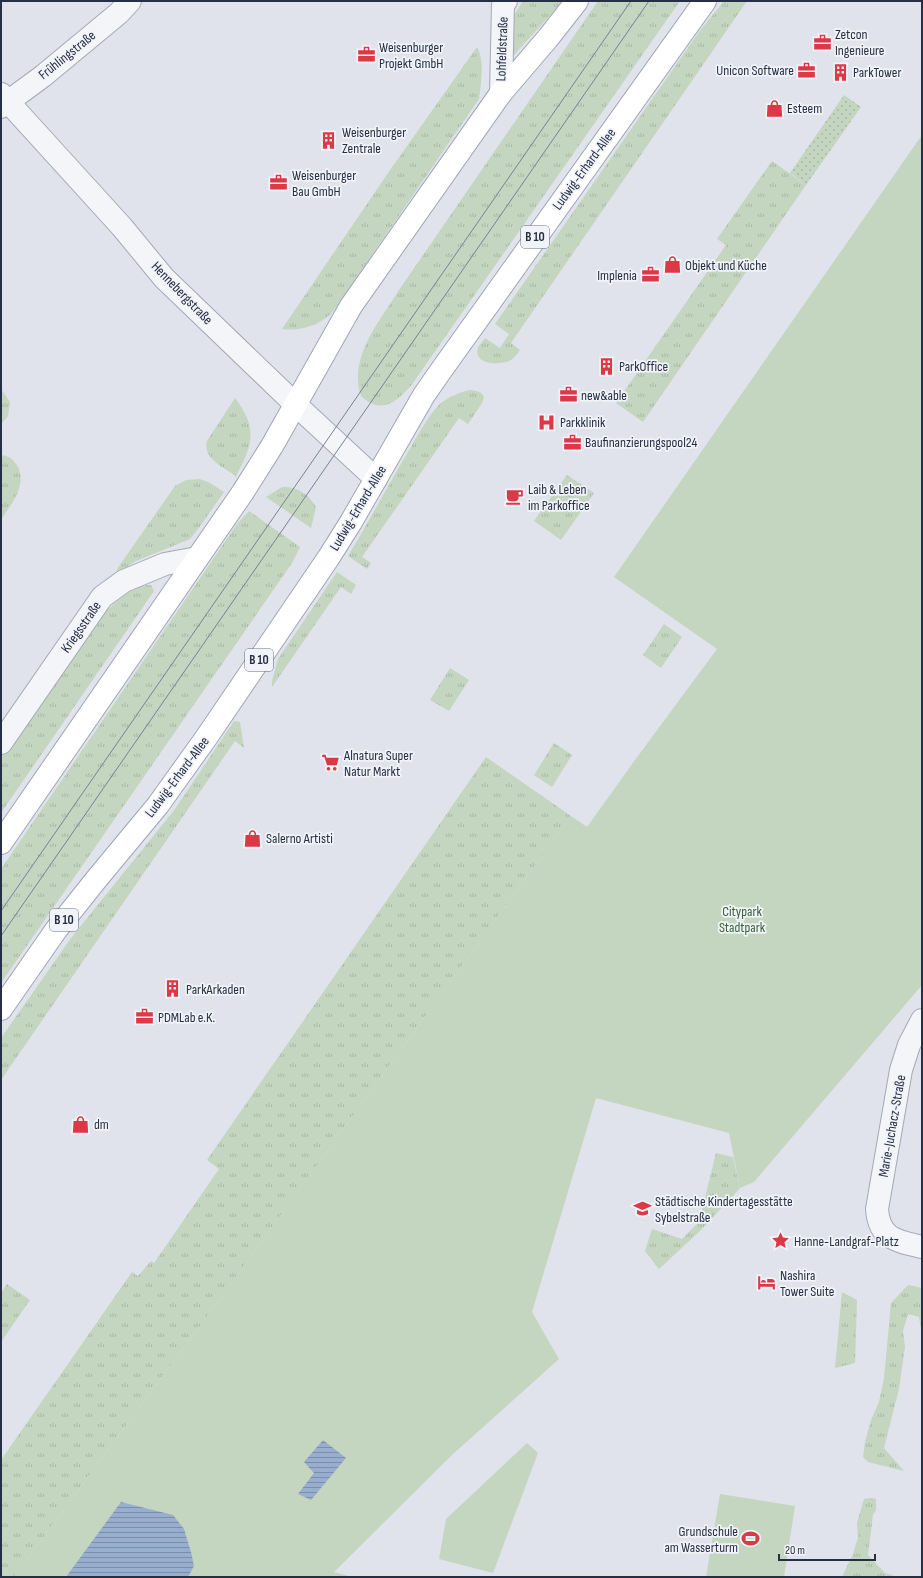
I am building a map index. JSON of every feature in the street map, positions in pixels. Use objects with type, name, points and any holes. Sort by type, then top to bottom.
[{"type":"main road","points":[[1,843],[243,492],[351,306],[501,93],[548,38],[577,1]]},
{"type":"main road","name":"Ludwig-Erhard-Allee","points":[[1,1009],[60,924],[158,805],[186,766],[329,557],[424,395],[705,1]]},
{"type":"street","name":"Frühlingstraße","points":[[4,100],[43,76],[113,18],[130,1]]},
{"type":"street","name":"Lohfeldstraße","points":[[501,93],[502,2]]},
{"type":"street","name":"Hennebergstraße","points":[[4,100],[122,227],[164,278],[295,404],[376,479]]},
{"type":"street","name":"Kriegsstraße","points":[[1,743],[102,597],[124,580],[165,564],[197,558]]},
{"type":"street","name":"Marie-Juchacz-Straße","points":[[922,1020],[909,1044],[901,1070],[877,1209],[878,1219],[886,1234],[902,1242],[922,1247]]},
{"type":"green space","points":[[523,1],[563,1],[513,56],[508,49],[514,15]]},
{"type":"green space","points":[[598,1],[680,1],[413,383],[402,395],[389,404],[376,405],[369,402],[361,396],[358,382],[359,367],[362,353],[375,327]]},
{"type":"green space","points":[[724,1],[747,1],[511,343],[520,350],[509,361],[494,363],[483,361],[479,358],[479,346],[485,338],[500,348],[509,334],[495,324],[699,32]]},
{"type":"green space","points":[[477,47],[482,66],[479,99],[335,309],[325,319],[311,326],[289,330],[282,329],[388,173]]},
{"type":"green space","points":[[844,95],[861,107],[806,185],[790,173]]},
{"type":"green space","name":"Citypark Stadtpark","points":[[922,135],[922,985],[754,1182],[740,1188],[729,1133],[596,1098],[532,1312],[559,1359],[453,1454],[334,1572],[352,1577],[14,1577],[211,1311],[571,816],[587,827],[717,649],[614,577]]},
{"type":"green space","points":[[772,161],[806,185],[643,422],[616,403],[726,245],[717,239]]},
{"type":"green space","points":[[1,389],[10,402],[8,416],[2,423]]},
{"type":"green space","points":[[470,390],[480,392],[482,394],[484,397],[482,403],[468,424],[459,418],[362,557],[371,563],[367,569],[348,556],[395,474],[428,418],[436,408],[450,397]]},
{"type":"green space","points":[[235,398],[247,418],[250,428],[249,446],[236,476],[215,462],[208,453],[206,447],[207,441]]},
{"type":"green space","points":[[1,455],[11,458],[18,467],[21,481],[17,495],[1,520]]},
{"type":"green space","points":[[567,475],[594,493],[561,540],[534,521]]},
{"type":"green space","points":[[200,479],[210,483],[224,492],[190,539],[136,561],[118,572],[117,569],[175,486],[186,480]]},
{"type":"green space","points":[[282,487],[297,489],[313,502],[316,507],[311,528],[266,497]]},
{"type":"green space","points":[[249,511],[300,547],[292,563],[1,983],[1,869],[237,524]]},
{"type":"green space","points":[[337,572],[356,585],[351,594],[341,587],[272,687],[272,681],[278,659]]},
{"type":"green space","points":[[151,585],[154,591],[1,813],[1,756],[107,610],[131,591]]},
{"type":"green space","points":[[664,624],[682,637],[661,668],[643,655]]},
{"type":"green space","points":[[450,668],[469,680],[449,711],[430,700]]},
{"type":"green space","points":[[234,721],[240,722],[244,748],[235,741],[1,1080],[1,1038],[71,938],[175,809]]},
{"type":"green space","points":[[554,743],[572,755],[552,787],[534,775]]},
{"type":"green space","points":[[486,757],[571,816],[211,1311],[14,1577],[1,1577],[1,1460],[132,1272],[138,1276],[151,1261],[154,1263],[219,1169],[207,1160]]},
{"type":"green space","points":[[716,1153],[733,1157],[740,1188],[701,1230],[659,1269],[645,1251],[652,1229],[682,1239],[699,1222]]},
{"type":"green space","points":[[7,1284],[30,1300],[1,1342],[1,1293]]},
{"type":"green space","points":[[908,1285],[922,1288],[922,1337],[919,1317],[908,1314],[903,1331],[905,1347],[899,1389],[884,1448],[904,1471],[868,1462],[863,1457],[865,1442],[871,1420],[879,1402],[884,1378],[891,1303]]},
{"type":"green space","points":[[842,1292],[857,1300],[855,1363],[835,1368]]},
{"type":"green space","points":[[527,1443],[538,1453],[493,1573],[439,1559],[446,1519]]},
{"type":"green space","name":"Grundschule am Wasserturm","points":[[720,1494],[795,1506],[784,1577],[706,1577]]},
{"type":"green space","points":[[864,1499],[876,1499],[876,1510],[873,1515],[868,1555],[885,1573],[898,1577],[842,1577],[853,1554],[858,1537],[857,1523]]},
{"type":"water","points":[[323,1440],[346,1458],[311,1500],[298,1494],[314,1473],[304,1462]]},
{"type":"water","points":[[121,1502],[173,1515],[184,1529],[191,1552],[194,1566],[188,1577],[66,1577]]},
{"type":"tram line","points":[[1,911],[631,1]]},
{"type":"tram line","points":[[1,936],[649,1]]},
{"type":"place","name":"Zetcon Ingenieure","points":[[822,42]]},
{"type":"place","name":"Weisenburger Projekt GmbH","points":[[366,55]]},
{"type":"place","name":"Unicon Software","points":[[807,70]]},
{"type":"place","name":"ParkTower","points":[[840,72]]},
{"type":"place","name":"Esteem","points":[[774,108]]},
{"type":"place","name":"Weisenburger Zentrale","points":[[329,140]]},
{"type":"place","name":"Weisenburger Bau GmbH","points":[[279,183]]},
{"type":"place","name":"Objekt und Küche","points":[[672,265]]},
{"type":"place","name":"Implenia","points":[[650,275]]},
{"type":"place","name":"ParkOffice","points":[[606,366]]},
{"type":"place","name":"new&able","points":[[568,395]]},
{"type":"place","name":"Parkklinik","points":[[547,422]]},
{"type":"place","name":"Baufinanzierungspool24","points":[[572,442]]},
{"type":"place","name":"Laib & Leben im Parkoffice","points":[[515,497]]},
{"type":"place","name":"Alnatura Super Natur Markt","points":[[331,763]]},
{"type":"place","name":"Salerno Artisti","points":[[253,838]]},
{"type":"place","name":"ParkArkaden","points":[[173,989]]},
{"type":"place","name":"PDMLab e.K.","points":[[145,1017]]},
{"type":"place","name":"dm","points":[[81,1124]]},
{"type":"place","name":"Städtische Kindertagesstätte Sybelstraße","points":[[642,1209]]},
{"type":"place","name":"Hanne-Landgraf-Platz","points":[[781,1241]]},
{"type":"place","name":"Nashira Tower Suite","points":[[767,1283]]},
{"type":"place","name":"Grundschule am Wasserturm","points":[[751,1539]]}]
